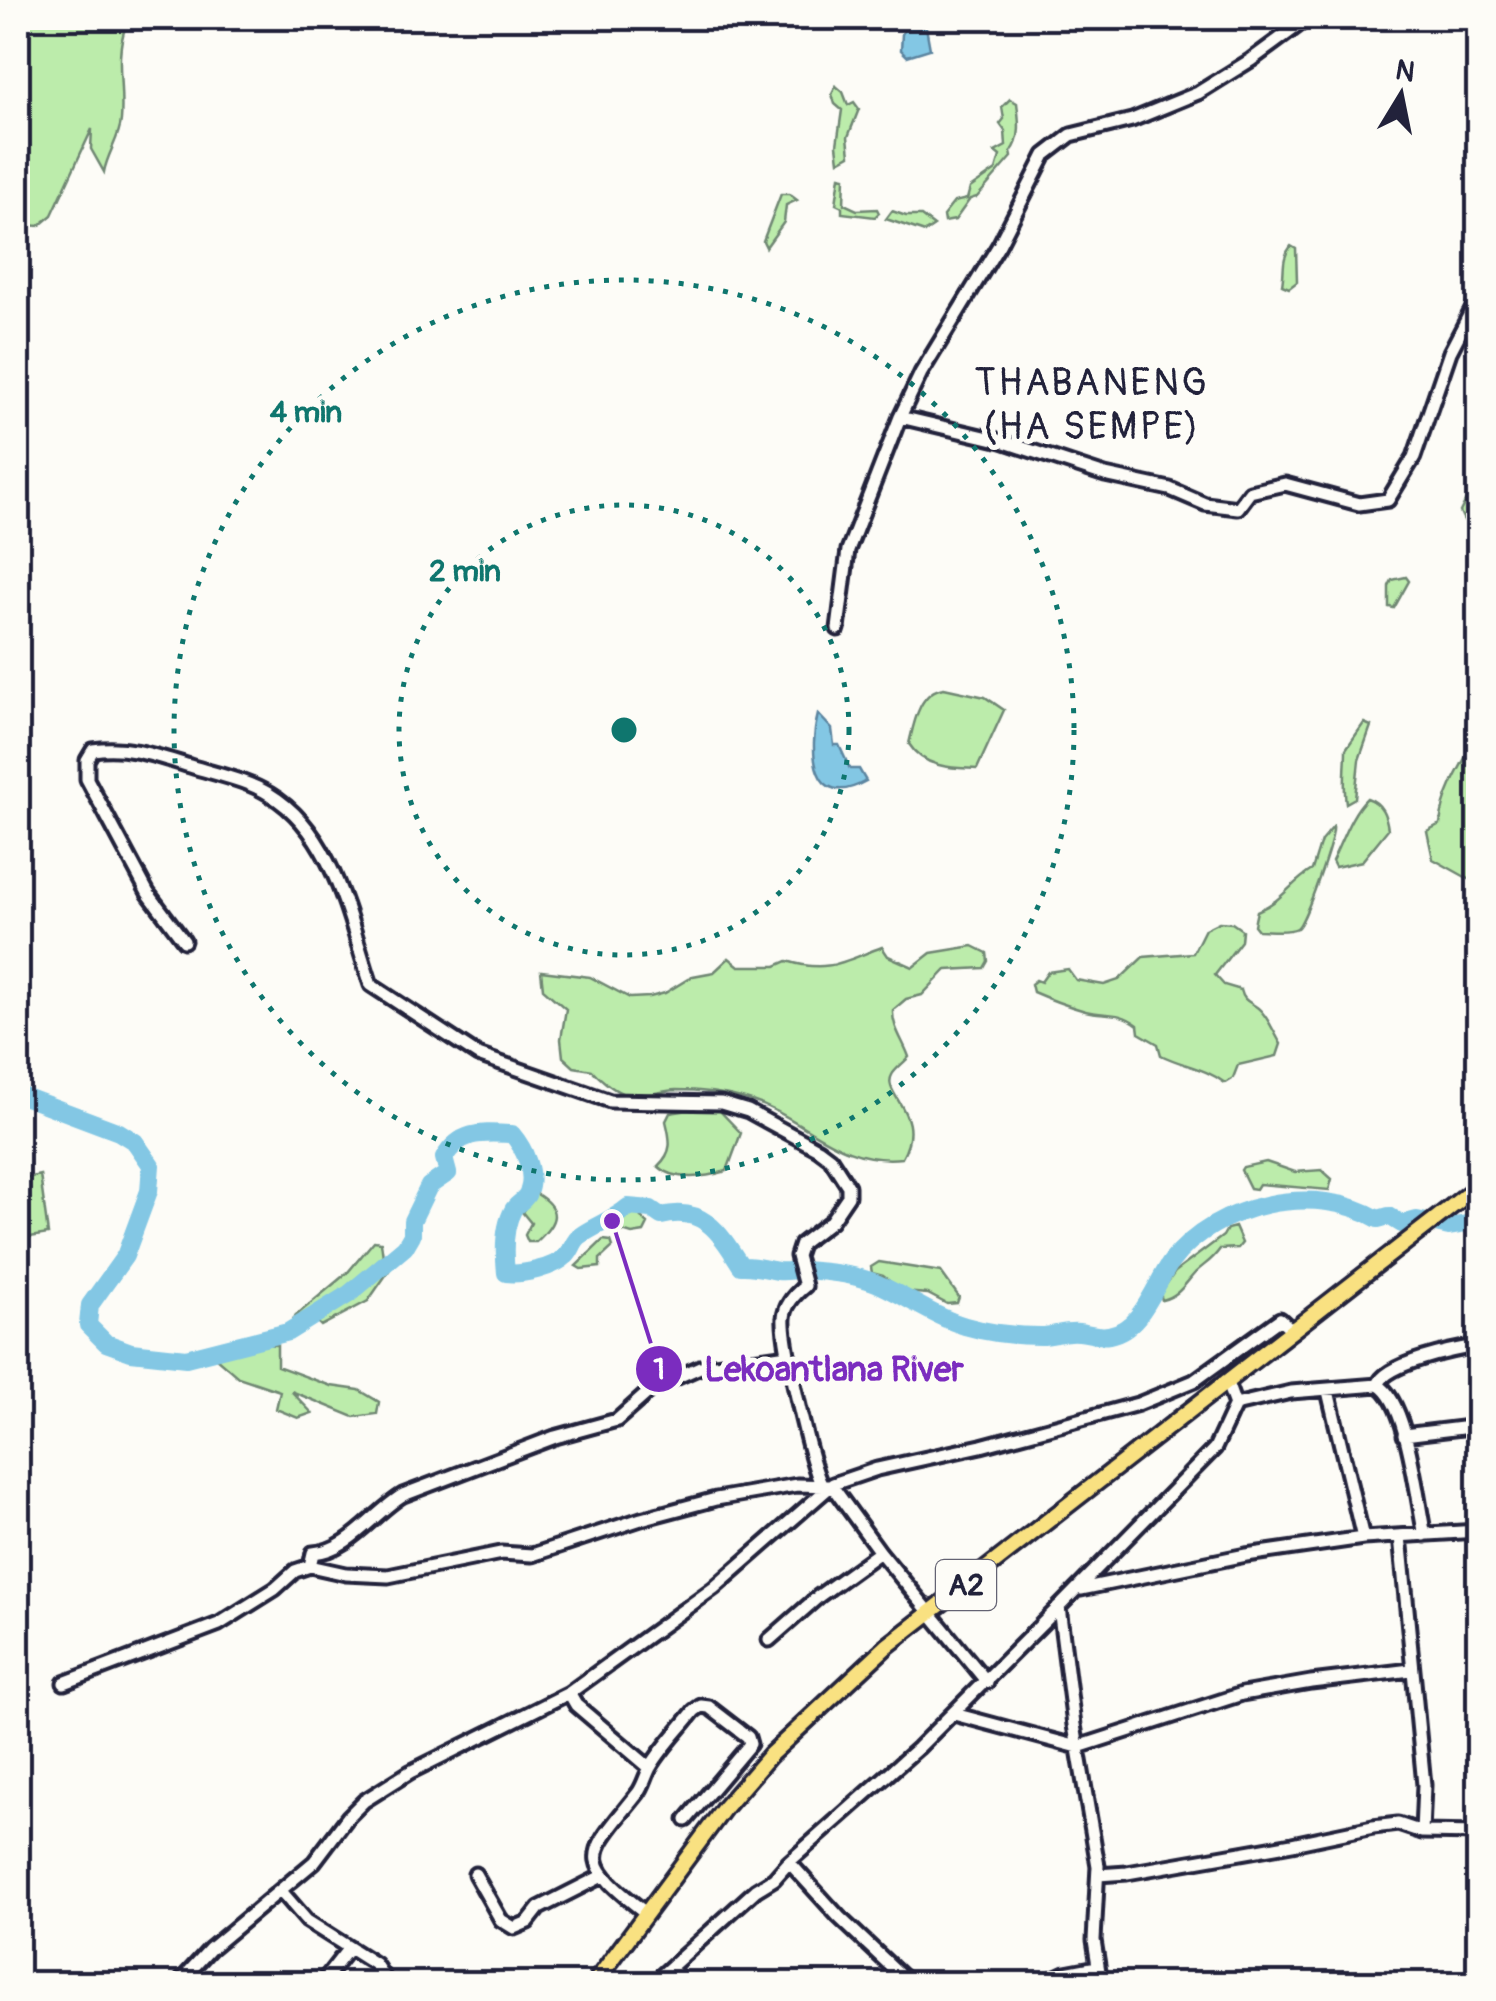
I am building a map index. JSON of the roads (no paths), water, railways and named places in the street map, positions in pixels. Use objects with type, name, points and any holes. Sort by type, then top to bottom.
[{"type":"main road","name":"A2","points":[[594,1984],[725,1806],[770,1756],[886,1646],[1478,1186]]},
{"type":"street","points":[[838,629],[848,550],[900,417],[920,373],[1000,245],[1045,155],[1071,134],[1132,120],[1198,93],[1308,18]]},
{"type":"street","points":[[900,417],[946,430],[972,432],[1105,475],[1170,489],[1204,504],[1238,508],[1250,492],[1285,484],[1359,504],[1388,500],[1414,456],[1450,352],[1478,298]]},
{"type":"street","points":[[184,941],[148,893],[87,779],[87,760],[93,750],[124,747],[225,777],[267,792],[292,811],[328,861],[344,896],[371,985],[478,1055],[610,1101],[701,1101],[748,1111],[830,1158],[848,1186],[848,1196],[831,1221],[802,1244],[796,1256],[804,1286],[793,1296],[784,1318],[788,1354],[827,1486],[987,1682]]},
{"type":"street","points":[[64,1683],[219,1624],[295,1571],[310,1566],[346,1574],[388,1576],[502,1553],[532,1556],[716,1498],[797,1484],[827,1486],[877,1469],[998,1442],[1138,1404],[1194,1381],[1280,1319],[1293,1331]]},
{"type":"street","points":[[1378,1385],[1385,1373],[1438,1354],[1478,1346]]},
{"type":"street","points":[[310,1566],[313,1553],[328,1552],[403,1494],[555,1437],[617,1420],[653,1388],[700,1367],[788,1354]]},
{"type":"street","points":[[652,1984],[954,1714],[1215,1448],[1235,1406],[1227,1383]]},
{"type":"street","points":[[1235,1406],[1291,1392],[1378,1385],[1390,1395],[1404,1435],[1424,1535]]},
{"type":"street","points":[[1328,1391],[1363,1538]]},
{"type":"street","points":[[1404,1435],[1478,1426]]},
{"type":"street","points":[[178,1984],[210,1949],[314,1862],[364,1801],[410,1772],[569,1692],[728,1576],[827,1486]]},
{"type":"street","points":[[1080,1589],[1177,1567],[1363,1538],[1478,1531]]},
{"type":"street","points":[[1400,1536],[1424,1785],[1422,1832]]},
{"type":"street","points":[[769,1640],[819,1596],[880,1552]]},
{"type":"street","points":[[1060,1607],[1098,1874],[1094,1940],[1101,1984]]},
{"type":"street","points":[[954,1714],[1078,1747],[1242,1694],[1411,1670]]},
{"type":"street","points":[[569,1692],[576,1705],[650,1768]]},
{"type":"street","points":[[646,1912],[604,1875],[596,1855],[599,1841],[638,1794],[650,1768],[694,1710],[709,1707],[748,1737],[749,1749],[710,1788],[686,1820]]},
{"type":"street","points":[[1098,1874],[1127,1873],[1398,1824],[1422,1832],[1478,1834]]},
{"type":"street","points":[[789,1862],[838,1917],[910,1984]]},
{"type":"street","points":[[475,1874],[500,1920],[514,1928],[528,1922],[539,1908],[604,1875]]},
{"type":"street","points":[[281,1891],[306,1922],[375,1964],[388,1984]]},
{"type":"street","points":[[321,1984],[349,1948]]},
{"type":"street","points":[[1041,1984],[1066,1973],[1097,1967]]},
{"type":"street","points":[[671,1969],[685,1984]]},
{"type":"water","points":[[909,23],[926,27],[930,49],[907,56],[901,50],[902,34]]},
{"type":"water","points":[[818,714],[832,729],[834,745],[839,745],[850,769],[859,769],[866,781],[834,789],[824,783],[815,759]]},
{"type":"waterway","points":[[18,1094],[119,1132],[135,1142],[151,1165],[149,1191],[125,1256],[90,1305],[88,1325],[106,1343],[131,1352],[186,1358],[288,1332],[349,1294],[405,1247],[412,1235],[412,1221],[429,1186],[448,1173],[444,1158],[451,1149],[466,1137],[483,1134],[512,1134],[530,1169],[528,1193],[513,1210],[507,1225],[506,1273],[529,1272],[554,1264],[568,1254],[580,1236],[628,1207],[651,1209],[661,1216],[700,1218],[718,1233],[741,1266],[858,1277],[954,1322],[1012,1335],[1105,1335],[1120,1331],[1139,1316],[1171,1262],[1190,1242],[1213,1225],[1268,1204],[1326,1202],[1378,1219],[1389,1216],[1402,1224],[1417,1220],[1449,1227],[1478,1222]]},
{"type":"place","name":"Lekoantlana River","points":[[612,1221]]},
{"type":"district","name":"THABANENG (HA SEMPE)","points":[[1092,404]]}]
